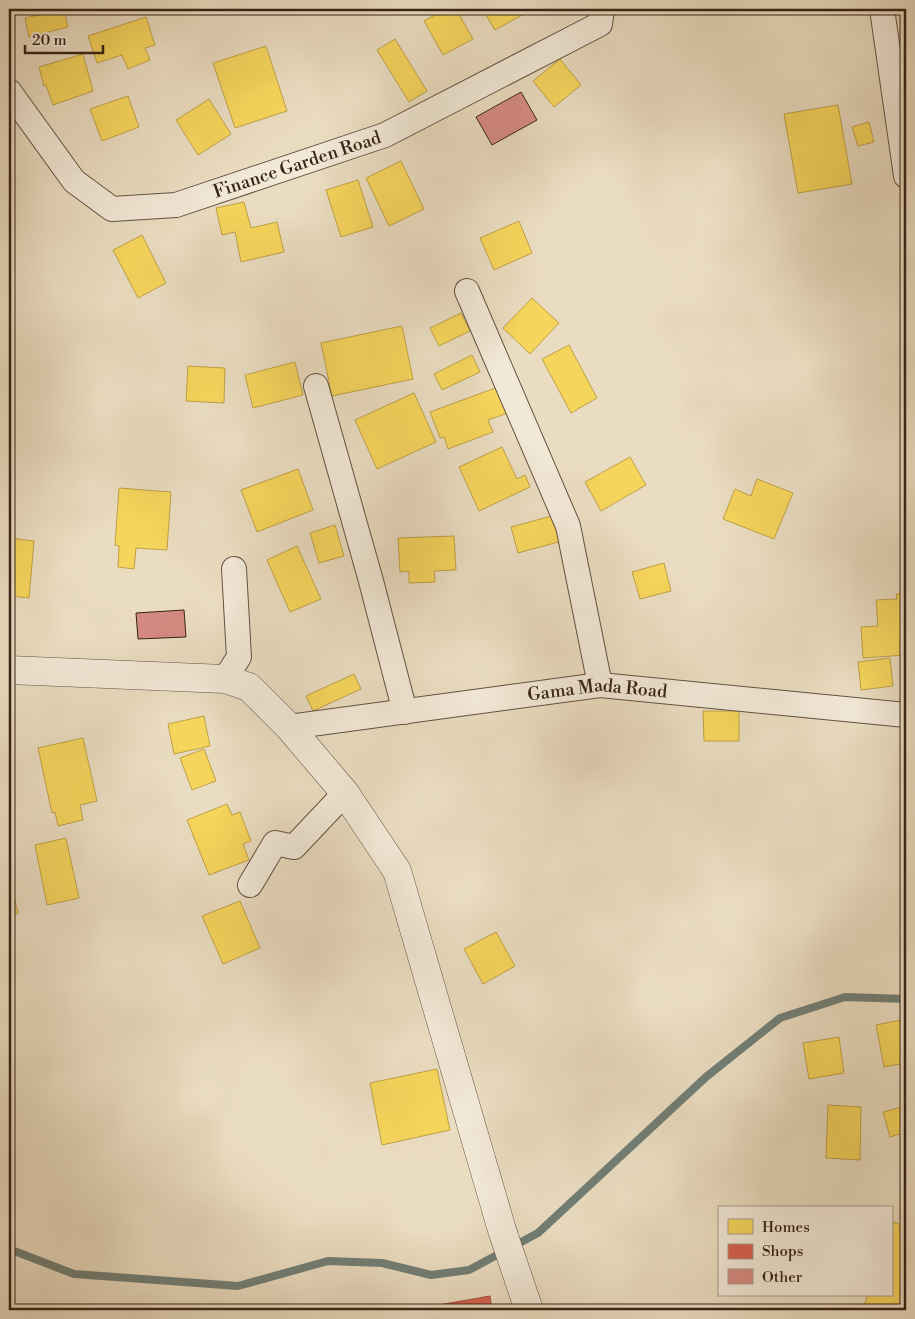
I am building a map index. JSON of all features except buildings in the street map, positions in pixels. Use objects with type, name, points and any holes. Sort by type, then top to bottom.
[{"type":"street","name":"Finance Garden Road","points":[[9,91],[74,181],[112,209],[176,205],[385,135],[600,24],[602,9]]},
{"type":"street","points":[[882,9],[906,176]]},
{"type":"street","points":[[467,290],[568,526],[600,685]]},
{"type":"street","points":[[316,386],[371,580],[405,712]]},
{"type":"street","points":[[225,679],[238,657],[234,569]]},
{"type":"street","points":[[9,670],[225,679],[250,687],[289,727],[345,793],[397,871],[502,1230],[529,1310]]},
{"type":"street","name":"Gama Mada Road","points":[[289,727],[600,685],[906,715]]},
{"type":"street","points":[[250,886],[275,843],[294,847],[345,793]]},
{"type":"waterway","points":[[9,1249],[74,1274],[238,1286],[328,1261],[382,1263],[431,1275],[469,1270],[538,1233],[706,1077],[780,1018],[845,997],[906,999]]}]
